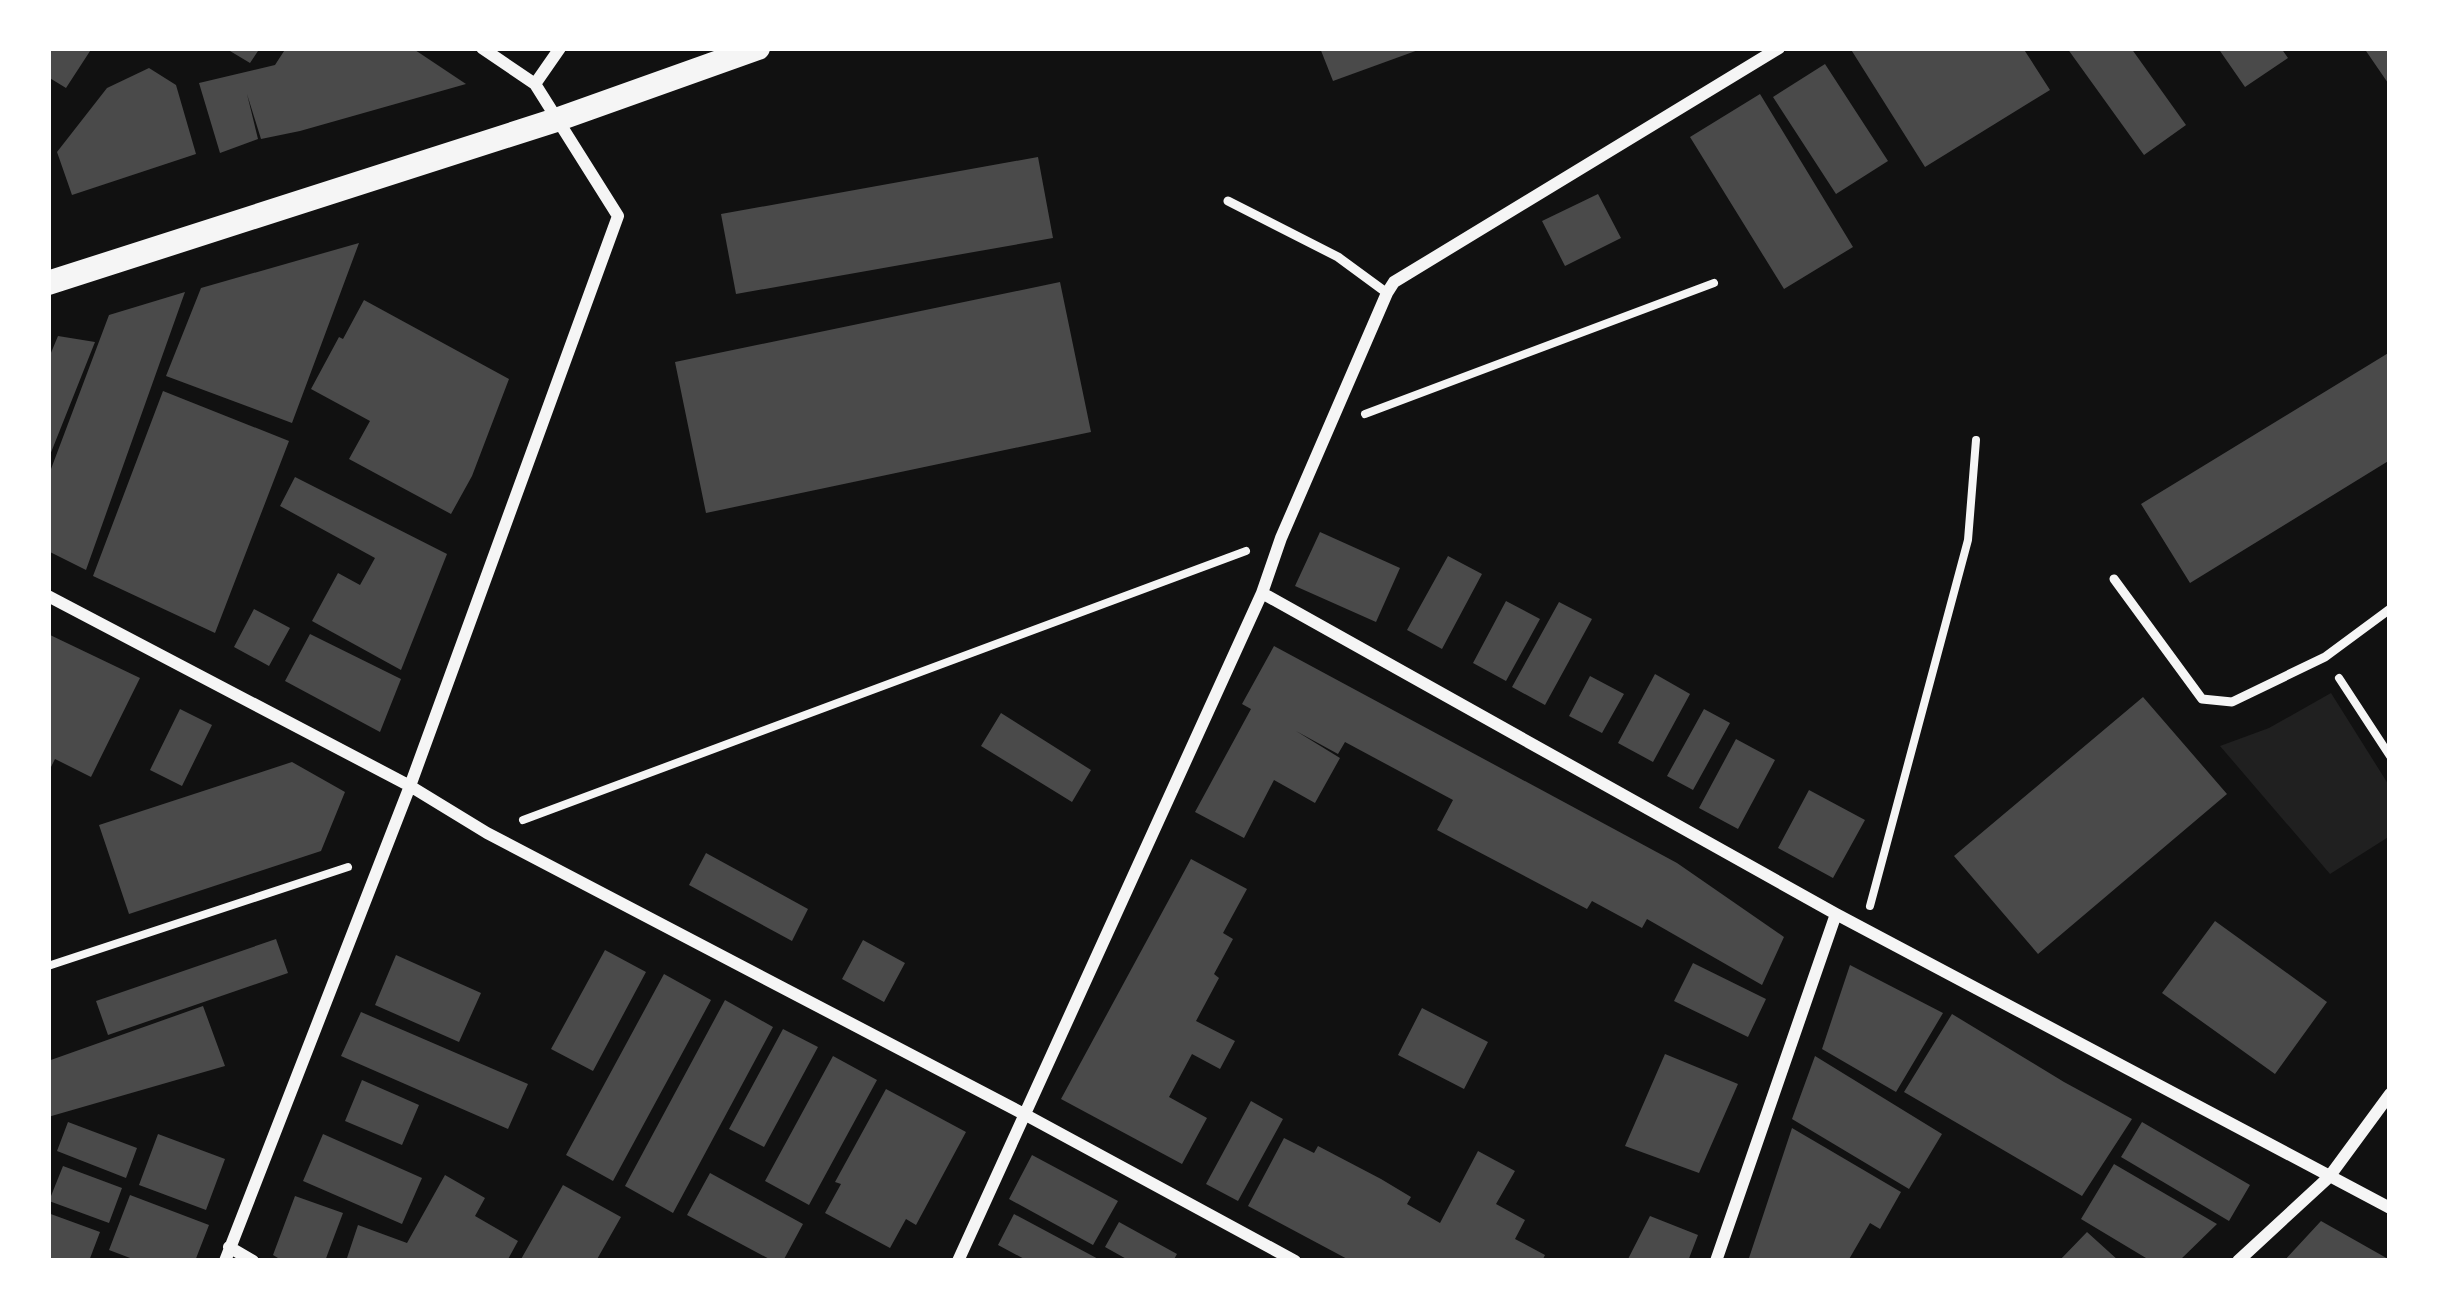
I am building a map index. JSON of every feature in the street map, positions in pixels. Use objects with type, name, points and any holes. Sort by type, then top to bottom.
[{"type":"main road","points":[[48,283],[556,119],[758,48]]},
{"type":"street","points":[[253,1261],[227,1254],[410,786],[618,216],[535,84],[482,48]]},
{"type":"street","points":[[535,84],[560,48]]},
{"type":"street","points":[[958,1261],[1262,593],[1281,538],[1394,282],[1780,48]]},
{"type":"street","points":[[1262,593],[1836,914],[2390,1208]]},
{"type":"street","points":[[48,596],[1295,1261]]},
{"type":"street","points":[[1716,1261],[1836,914]]},
{"type":"street","points":[[2238,1261],[2329,1177],[2390,1094]]},
{"type":"lane","points":[[1228,200],[1338,257],[1387,293]]},
{"type":"lane","points":[[2114,579],[2202,699],[2232,702],[2325,657],[2390,609]]},
{"type":"path","points":[[1330,428],[1714,283]]},
{"type":"path","points":[[1864,929],[1968,540],[1976,440]]},
{"type":"path","points":[[487,833],[1281,538]]},
{"type":"path","points":[[2325,657],[2390,756]]},
{"type":"path","points":[[48,966],[384,855]]},
{"type":"shaded area","points":[[2331,693],[2390,787],[2390,836],[2330,874],[2220,746],[2269,728]]},
{"type":"building","points":[[48,48],[92,48],[66,88],[48,77]]},
{"type":"building","points":[[225,48],[260,48],[250,63]]},
{"type":"building","points":[[286,48],[412,48],[466,84],[261,139],[247,94],[258,139],[220,153],[199,83],[275,65]]},
{"type":"building","points":[[1320,48],[1421,48],[1421,49],[1333,81]]},
{"type":"building","points":[[1850,48],[2023,48],[2050,90],[1925,167]]},
{"type":"building","points":[[2067,48],[2131,48],[2186,125],[2144,155]]},
{"type":"building","points":[[2218,48],[2281,48],[2288,58],[2245,87]]},
{"type":"building","points":[[2364,48],[2390,48],[2390,86]]},
{"type":"building","points":[[1825,64],[1888,161],[1836,194],[1773,97]]},
{"type":"building","points":[[149,68],[176,85],[196,154],[72,195],[57,152],[107,88]]},
{"type":"building","points":[[1760,94],[1853,247],[1784,289],[1690,137]]},
{"type":"building","points":[[1038,157],[1053,238],[736,294],[721,214]]},
{"type":"building","points":[[1598,194],[1621,238],[1565,266],[1542,221]]},
{"type":"building","points":[[359,243],[292,423],[166,376],[201,288]]},
{"type":"building","points":[[1060,282],[1091,432],[706,513],[675,362]]},
{"type":"building","points":[[185,292],[86,570],[48,551],[48,477],[109,315]]},
{"type":"building","points":[[364,300],[509,379],[472,476],[451,514],[349,459],[370,421],[311,389]]},
{"type":"building","points":[[58,336],[95,342],[48,460],[48,360]]},
{"type":"building","points":[[2390,352],[2390,460],[2190,583],[2141,504]]},
{"type":"building","points":[[163,391],[289,441],[215,633],[93,576]]},
{"type":"building","points":[[295,477],[447,554],[401,670],[312,621],[338,573],[360,585],[375,558],[280,506]]},
{"type":"building","points":[[1320,532],[1400,568],[1376,622],[1295,586]]},
{"type":"building","points":[[1448,556],[1482,574],[1442,649],[1407,630]]},
{"type":"building","points":[[1506,601],[1540,619],[1506,681],[1473,663]]},
{"type":"building","points":[[1559,602],[1592,619],[1545,705],[1512,687]]},
{"type":"building","points":[[254,609],[290,628],[269,666],[234,647]]},
{"type":"building","points":[[48,634],[140,678],[91,777],[55,759],[48,773]]},
{"type":"building","points":[[310,634],[401,679],[380,732],[285,681]]},
{"type":"building","points":[[1274,646],[1677,863],[1784,937],[1762,985],[1647,919],[1642,928],[1592,901],[1587,909],[1437,830],[1453,800],[1345,742],[1338,754],[1296,731],[1340,758],[1315,803],[1274,780],[1244,838],[1195,812],[1251,709],[1242,704]]},
{"type":"building","points":[[1655,674],[1690,694],[1653,762],[1618,743]]},
{"type":"building","points":[[1590,676],[1624,694],[1602,733],[1569,716]]},
{"type":"building","points":[[2143,697],[2227,794],[2038,954],[1954,856]]},
{"type":"building","points":[[180,709],[212,725],[182,786],[150,770]]},
{"type":"building","points":[[1704,709],[1730,723],[1693,790],[1667,776]]},
{"type":"building","points":[[1001,713],[1091,770],[1072,802],[981,746]]},
{"type":"building","points":[[1736,739],[1775,760],[1738,829],[1699,808]]},
{"type":"building","points":[[292,762],[345,792],[321,851],[129,914],[99,825]]},
{"type":"building","points":[[1809,790],[1865,820],[1833,878],[1778,848]]},
{"type":"building","points":[[706,853],[808,909],[792,941],[689,885]]},
{"type":"building","points":[[1191,859],[1247,889],[1223,933],[1233,939],[1196,1021],[1235,1041],[1220,1069],[1192,1054],[1169,1097],[1207,1118],[1182,1164],[1061,1099]]},
{"type":"building","points":[[2215,921],[2327,1002],[2275,1074],[2162,993]]},
{"type":"building","points":[[276,939],[288,973],[108,1035],[96,1001]]},
{"type":"building","points":[[863,940],[905,963],[884,1002],[842,979]]},
{"type":"building","points":[[605,950],[646,972],[593,1071],[551,1049]]},
{"type":"building","points":[[396,955],[481,993],[459,1042],[375,1005]]},
{"type":"building","points":[[1693,963],[1766,999],[1748,1037],[1674,1001]]},
{"type":"building","points":[[1850,965],[1943,1013],[1896,1092],[1822,1049]]},
{"type":"building","points":[[664,974],[711,1000],[613,1181],[566,1155]]},
{"type":"building","points":[[725,1000],[773,1027],[673,1213],[625,1186]]},
{"type":"building","points":[[203,1006],[225,1066],[48,1117],[48,1061]]},
{"type":"building","points":[[1422,1008],[1488,1042],[1464,1089],[1398,1055]]},
{"type":"building","points":[[361,1012],[528,1084],[508,1129],[341,1056]]},
{"type":"building","points":[[1952,1014],[2132,1119],[2082,1196],[1904,1092]]},
{"type":"building","points":[[783,1029],[818,1047],[764,1147],[729,1129]]},
{"type":"building","points":[[1665,1054],[1738,1084],[1699,1173],[1625,1146]]},
{"type":"building","points":[[833,1056],[877,1080],[809,1205],[765,1181]]},
{"type":"building","points":[[1815,1056],[1942,1134],[1909,1189],[1792,1119]]},
{"type":"building","points":[[362,1080],[419,1105],[402,1145],[345,1121]]},
{"type":"building","points":[[886,1089],[966,1132],[916,1225],[906,1219],[890,1248],[825,1213],[841,1184],[835,1182]]},
{"type":"building","points":[[1251,1101],[1283,1119],[1238,1201],[1206,1184]]},
{"type":"building","points":[[68,1122],[137,1148],[126,1178],[57,1151]]},
{"type":"building","points":[[2142,1122],[2250,1185],[2229,1221],[2121,1157]]},
{"type":"building","points":[[1792,1128],[1901,1192],[1880,1229],[1870,1223],[1848,1261],[1748,1261]]},
{"type":"building","points":[[158,1134],[225,1159],[206,1210],[139,1185]]},
{"type":"building","points":[[323,1134],[422,1178],[402,1224],[303,1181]]},
{"type":"building","points":[[1284,1138],[1314,1153],[1318,1146],[1381,1179],[1411,1197],[1407,1204],[1440,1223],[1478,1151],[1515,1171],[1496,1204],[1525,1220],[1515,1239],[1545,1255],[1542,1261],[1351,1261],[1248,1206]]},
{"type":"building","points":[[1032,1155],[1118,1201],[1093,1245],[1009,1199]]},
{"type":"building","points":[[2114,1164],[2217,1224],[2179,1261],[2151,1261],[2081,1219]]},
{"type":"building","points":[[63,1166],[122,1188],[109,1223],[49,1201]]},
{"type":"building","points":[[710,1173],[803,1224],[783,1261],[773,1261],[687,1215]]},
{"type":"building","points":[[445,1175],[485,1198],[475,1216],[518,1241],[507,1261],[346,1261],[358,1225],[407,1243]]},
{"type":"building","points":[[563,1185],[621,1217],[596,1261],[520,1261]]},
{"type":"building","points":[[130,1195],[209,1225],[195,1261],[138,1261],[109,1250]]},
{"type":"building","points":[[295,1196],[343,1213],[325,1261],[283,1261],[273,1255]]},
{"type":"building","points":[[48,1213],[100,1232],[89,1261],[48,1261]]},
{"type":"building","points":[[1014,1214],[1102,1261],[1028,1261],[998,1245]]},
{"type":"building","points":[[1650,1216],[1698,1235],[1688,1261],[1627,1261]]},
{"type":"building","points":[[2321,1221],[2390,1260],[2390,1261],[2284,1261]]},
{"type":"building","points":[[1119,1222],[1177,1254],[1173,1261],[1130,1261],[1105,1247]]},
{"type":"building","points":[[2087,1232],[2119,1261],[2059,1261]]}]
